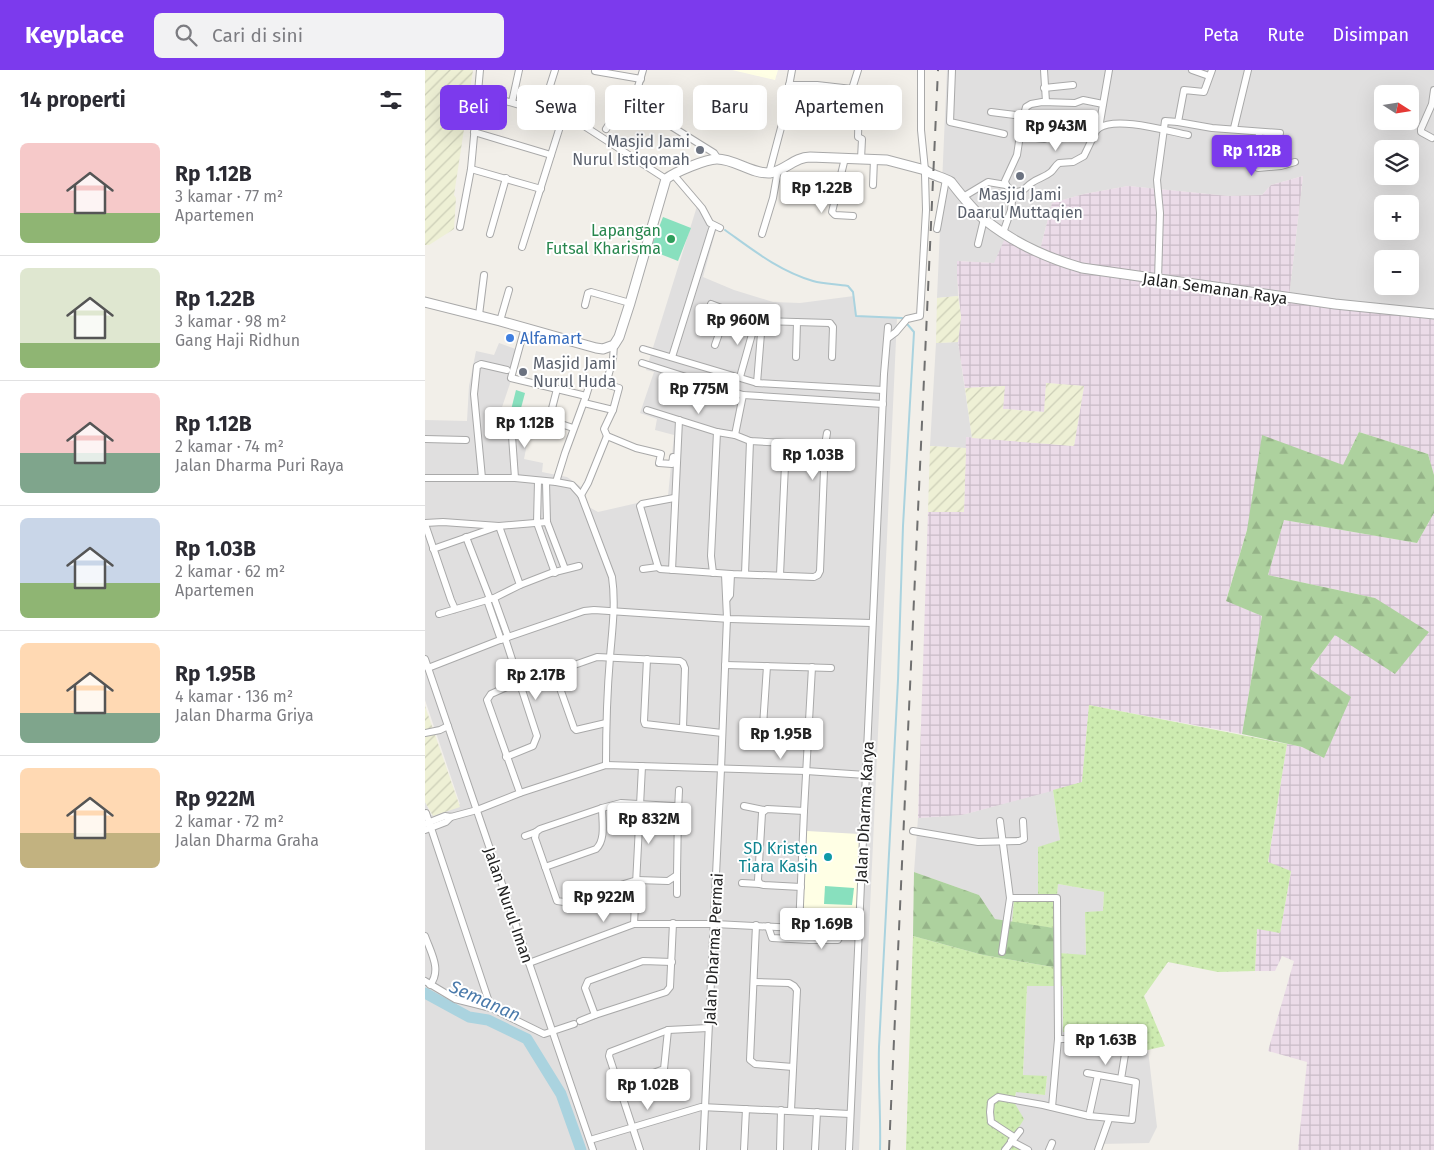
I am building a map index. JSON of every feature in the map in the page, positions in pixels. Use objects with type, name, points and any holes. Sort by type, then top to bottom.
[{"type":"street","points":[[479,85],[480,70]]},
{"type":"street","points":[[512,102],[519,70]]},
{"type":"street","points":[[550,85],[555,70]]},
{"type":"street","points":[[639,85],[643,70]]},
{"type":"street","points":[[789,85],[792,70]]},
{"type":"street","points":[[854,85],[857,70]]},
{"type":"street","points":[[887,338],[896,332],[906,320],[919,316],[926,210],[921,130],[921,70]]},
{"type":"street","points":[[952,70],[950,122],[1004,134]]},
{"type":"street","points":[[1044,70],[1046,102]]},
{"type":"street","points":[[1099,128],[1109,70]]},
{"type":"street","points":[[1178,122],[1184,90],[1203,93],[1210,73],[1192,70]]},
{"type":"street","points":[[1234,128],[1248,70]]},
{"type":"street","points":[[595,71],[641,79]]},
{"type":"street","points":[[1044,88],[1073,85]]},
{"type":"street","points":[[1432,138],[1421,132],[1421,129],[1432,104],[1434,90]]},
{"type":"street","points":[[1006,185],[1005,181],[1017,155],[1023,116],[1028,105],[1046,102],[1075,103],[1083,100],[1103,104]]},
{"type":"street","points":[[507,101],[517,104]]},
{"type":"street","points":[[991,112],[1023,116]]},
{"type":"street","points":[[1159,280],[1160,213],[1157,180],[1165,120],[1203,127],[1280,133]]},
{"type":"street","points":[[963,197],[988,182],[1006,185],[1013,192],[1027,189],[1034,182],[1051,172],[1059,163],[1073,162],[1081,159],[1086,153],[1096,131],[1105,124],[1119,122],[1188,135]]},
{"type":"street","points":[[522,247],[559,130]]},
{"type":"street","points":[[591,130],[669,176],[702,208],[710,223],[721,228]]},
{"type":"street","points":[[676,130],[713,153],[718,159],[758,172],[769,173],[805,157],[845,158],[874,159],[907,164],[946,178],[937,229]]},
{"type":"street","points":[[769,173],[780,130]]},
{"type":"street","points":[[858,130],[858,137],[862,138],[861,159]]},
{"type":"street","points":[[460,227],[471,169],[474,132],[551,156]]},
{"type":"street","points":[[1259,132],[1258,168],[1281,166],[1295,162]]},
{"type":"street","points":[[1020,136],[1044,139]]},
{"type":"street","points":[[845,158],[832,212],[853,216]]},
{"type":"street","points":[[606,384],[613,359],[614,345],[619,337],[669,176],[690,167],[718,159]]},
{"type":"street","points":[[873,185],[874,159]]},
{"type":"street","points":[[471,169],[541,189]]},
{"type":"street","points":[[762,234],[775,190],[778,170]]},
{"type":"street","points":[[490,234],[506,178]]},
{"type":"street","name":"Jalan Semanan Raya","points":[[946,178],[984,220],[1003,233],[1040,254],[1082,268],[1355,307],[1434,314]]},
{"type":"street","points":[[1003,233],[1011,210],[1013,192]]},
{"type":"street","points":[[978,244],[984,220]]},
{"type":"street","points":[[672,357],[712,229]]},
{"type":"street","points":[[479,315],[484,275]]},
{"type":"street","points":[[500,321],[509,290]]},
{"type":"street","points":[[585,305],[588,293],[591,292],[630,303]]},
{"type":"street","points":[[425,302],[525,327],[596,348],[603,349],[614,345]]},
{"type":"street","points":[[711,304],[759,321],[831,323],[833,328],[832,358]]},
{"type":"street","points":[[715,345],[727,311]]},
{"type":"street","points":[[740,377],[759,321]]},
{"type":"street","points":[[757,383],[759,321]]},
{"type":"street","points":[[796,357],[797,322]]},
{"type":"street","points":[[525,327],[511,378],[557,389],[613,410]]},
{"type":"street","name":"Jalan Dharma Karya","points":[[849,1150],[856,931],[866,776],[883,390],[888,327]]},
{"type":"street","points":[[643,349],[757,383],[883,390]]},
{"type":"street","points":[[642,363],[743,395],[883,404]]},
{"type":"street","points":[[482,478],[474,394],[477,366],[481,364],[507,370]]},
{"type":"street","points":[[556,482],[561,462],[591,380],[619,388],[613,410],[604,429],[607,436],[636,448],[661,454],[659,463],[672,464],[673,452],[677,451]]},
{"type":"street","points":[[557,389],[549,420],[573,428]]},
{"type":"street","points":[[735,435],[743,395]]},
{"type":"street","points":[[647,410],[717,432],[735,435],[750,442],[825,445]]},
{"type":"street","points":[[672,570],[679,420]]},
{"type":"street","points":[[511,422],[515,478]]},
{"type":"street","points":[[713,573],[711,556],[717,432]]},
{"type":"street","points":[[643,569],[657,567],[672,570],[728,574],[814,577],[818,575],[820,571],[827,433]]},
{"type":"street","points":[[581,495],[588,483],[607,436]]},
{"type":"street","points":[[425,439],[466,440]]},
{"type":"street","points":[[745,574],[750,442]]},
{"type":"street","points":[[780,575],[786,443]]},
{"type":"street","points":[[425,478],[515,478],[556,482],[575,487],[581,495],[612,577],[614,610],[606,723],[606,765]]},
{"type":"street","points":[[538,481],[537,523],[555,573]]},
{"type":"street","points":[[547,482],[547,522],[565,569]]},
{"type":"street","points":[[657,567],[640,506],[674,498]]},
{"type":"street","points":[[455,609],[425,524],[443,522],[499,526],[547,522]]},
{"type":"street","points":[[433,549],[499,526]]},
{"type":"street","points":[[499,526],[520,585]]},
{"type":"street","points":[[466,537],[505,638],[537,739],[533,746],[506,757]]},
{"type":"street","points":[[439,614],[490,599],[520,585],[579,566]]},
{"type":"street","name":"Jalan Dharma Permai","points":[[703,1150],[715,924],[727,599],[730,595],[728,574]]},
{"type":"street","points":[[428,668],[505,638],[584,611],[614,610],[727,618],[873,623]]},
{"type":"street","points":[[606,723],[581,730],[574,728],[556,677],[556,673],[559,670],[592,658],[610,657],[680,661],[684,665],[683,728]]},
{"type":"street","points":[[647,659],[644,723],[648,726],[722,733]]},
{"type":"street","name":"Jalan Nurul Iman","points":[[425,660],[593,1150]]},
{"type":"street","points":[[725,665],[831,668]]},
{"type":"street","points":[[762,741],[767,666]]},
{"type":"street","points":[[799,928],[812,667]]},
{"type":"street","points":[[518,682],[491,694],[487,699],[520,793]]},
{"type":"street","points":[[425,733],[448,726]]},
{"type":"street","points":[[763,730],[808,733]]},
{"type":"street","points":[[427,826],[445,816],[451,817],[477,810],[520,793],[606,765],[806,771],[866,776]]},
{"type":"street","points":[[634,924],[642,766]]},
{"type":"street","points":[[677,894],[679,790]]},
{"type":"street","points":[[525,836],[540,829],[603,808],[621,804],[673,806],[678,811]]},
{"type":"street","points":[[744,806],[764,810],[804,811]]},
{"type":"street","points":[[545,867],[596,849],[600,845],[602,840],[603,808]]},
{"type":"street","points":[[760,884],[758,880],[762,813],[764,810]]},
{"type":"street","points":[[426,813],[427,826],[491,1008]]},
{"type":"street","points":[[999,821],[1010,898],[1001,952]]},
{"type":"street","points":[[913,831],[978,842],[1019,841],[1024,839],[1023,821]]},
{"type":"street","points":[[536,832],[535,838],[555,899],[559,902],[637,880],[668,881],[677,876]]},
{"type":"street","points":[[742,883],[801,887]]},
{"type":"street","points":[[1010,898],[1057,898],[1058,1038],[1052,1108]]},
{"type":"street","points":[[425,938],[436,969],[436,976],[428,983],[455,999],[491,1008],[544,1034],[665,992],[670,987],[673,923]]},
{"type":"street","points":[[529,963],[634,924],[756,925],[856,931]]},
{"type":"street","points":[[756,925],[750,1060],[755,1064],[793,1067]]},
{"type":"street","points":[[768,926],[772,938],[839,940],[843,930]]},
{"type":"street","points":[[810,940],[812,928]]},
{"type":"street","points":[[595,1015],[585,988],[588,981],[643,961],[672,962]]},
{"type":"street","points":[[754,982],[789,983],[797,990],[791,1110]]},
{"type":"street","points":[[641,1150],[609,1056],[611,1050],[668,1030],[708,1028]]},
{"type":"street","points":[[618,1086],[664,1069],[668,1030]]},
{"type":"street","points":[[1058,1038],[1101,1040],[1125,1044],[1121,1080]]},
{"type":"street","points":[[1028,1150],[991,1122],[990,1112],[993,1100],[998,1097],[1089,1116],[1132,1120],[1136,1082],[1087,1073]]},
{"type":"street","points":[[1089,1116],[1098,1075]]},
{"type":"street","points":[[590,1140],[632,1126],[705,1107],[850,1114]]},
{"type":"street","points":[[744,1150],[746,1109]]},
{"type":"street","points":[[780,1150],[781,1110]]},
{"type":"street","points":[[815,1150],[817,1112]]},
{"type":"street","points":[[1098,1150],[1109,1119]]},
{"type":"street","points":[[1005,1150],[1020,1130]]},
{"type":"shaded area","points":[[425,70],[473,70],[471,85],[440,85],[440,130],[464,130],[454,195],[456,198],[454,229],[429,245],[425,245]]},
{"type":"shaded area","points":[[732,70],[778,70],[775,80]]},
{"type":"shaded area","points":[[947,70],[1434,70],[1434,313],[1289,297],[1303,176],[1271,185],[1262,195],[1228,196],[1128,186],[1084,194],[1052,203],[1040,250],[994,263],[957,261],[958,296],[937,298]]},
{"type":"shaded area","points":[[1303,176],[1289,297],[1434,313],[1434,475],[1428,454],[1359,432],[1343,465],[1247,530],[1226,600],[1262,616],[1242,734],[1089,705],[1082,783],[962,815],[918,818],[928,512],[964,512],[966,437],[1074,446],[1084,386],[1046,383],[1045,412],[1003,409],[1004,386],[965,388],[958,342],[961,317],[957,261],[994,263],[1006,236],[1040,250],[1052,203],[1084,194],[1128,186],[1228,196],[1262,195],[1271,185]]},
{"type":"shaded area","points":[[698,203],[705,217],[717,226],[703,277],[734,290],[773,302],[800,303],[854,296],[856,316],[897,318],[859,1150],[425,1150],[425,801],[431,815],[460,804],[425,700],[425,420],[467,421],[469,386],[476,351],[494,355],[499,343],[521,351],[499,416],[531,424],[524,459],[543,463],[542,472],[567,477],[584,489],[587,506],[598,512],[668,496],[674,435],[655,430],[657,419],[640,413],[654,372],[646,370]]},
{"type":"shaded area","points":[[958,296],[961,317],[958,342],[936,343],[937,298]]},
{"type":"shaded area","points":[[958,342],[972,438],[966,437],[966,448],[930,446],[936,343]]},
{"type":"shaded area","points":[[1046,383],[1084,386],[1074,446],[972,438],[965,388],[1005,386],[1003,409],[1044,412]]},
{"type":"shaded area","points":[[930,446],[966,448],[964,512],[928,512]]},
{"type":"shaded area","points":[[1434,513],[1434,1150],[1298,1150],[1307,1062],[1268,1051],[1294,961],[1282,956],[1275,971],[1255,971],[1257,928],[1280,933],[1291,872],[1268,863],[1287,744],[1302,747],[1324,758],[1310,669],[1335,635],[1375,598],[1268,575],[1284,520],[1417,543]]},
{"type":"shaded area","points":[[425,706],[460,807],[433,816],[425,802]]},
{"type":"shaded area","points":[[1053,790],[1060,840],[1038,900],[1015,900],[1012,923],[995,919],[979,895],[914,872],[918,818],[962,815]]},
{"type":"shaded area","points":[[807,831],[859,834],[856,925],[802,923]]},
{"type":"shaded area","points":[[1058,884],[1104,892],[1103,912],[1085,913],[1086,956],[1059,953],[1054,928]]},
{"type":"shaded area","points":[[1027,986],[1063,986],[1063,1032],[1124,1026],[1127,1050],[1148,1050],[1157,1127],[1149,1143],[1100,1144],[1098,1150],[1025,1150],[1011,1140],[1016,1091],[1045,1095],[1047,1077],[1023,1076]]},
{"type":"green space","name":"Lapangan Futsal Kharisma","points":[[663,217],[691,228],[678,261],[650,250]]},
{"type":"green space","points":[[516,390],[525,393],[520,412],[511,410]]},
{"type":"green space","points":[[1359,432],[1428,454],[1434,475],[1434,513],[1417,543],[1284,520],[1268,575],[1375,598],[1429,632],[1395,674],[1335,635],[1310,669],[1351,697],[1324,758],[1302,747],[1242,734],[1262,616],[1226,601],[1247,530],[1262,435],[1343,465]]},
{"type":"green space","points":[[1089,705],[1287,744],[1268,862],[1291,871],[1280,933],[1257,929],[1255,971],[1218,972],[1168,962],[1144,996],[1165,1046],[1148,1050],[1127,1050],[1124,1026],[1063,1032],[1063,986],[1027,986],[1023,1075],[1047,1076],[1045,1095],[1016,1092],[1014,1102],[1024,1119],[1011,1140],[1025,1150],[906,1150],[913,936],[983,955],[1059,968],[1059,953],[1086,955],[1085,912],[1103,911],[1104,892],[1058,884],[1054,928],[1012,923],[1014,900],[1038,900],[1038,847],[1060,840],[1053,790],[1082,782]]},
{"type":"green space","points":[[914,872],[979,895],[995,919],[1054,928],[1059,968],[983,955],[913,936]]},
{"type":"green space","points":[[825,886],[854,888],[852,905],[824,904]]},
{"type":"waterway","points":[[725,230],[789,272],[821,283],[848,286],[853,292],[856,316],[902,318],[914,332],[903,526],[898,680],[879,1047],[880,1150]]},
{"type":"waterway","name":"Semanan","points":[[425,993],[469,1017],[488,1020],[527,1039],[561,1094],[581,1150]]},
{"type":"railway","points":[[889,1150],[938,70]]},
{"type":"place","name":"Masjid Jami Nurul Istiqomah","points":[[700,150]]},
{"type":"place","name":"Masjid Jami Daarul Muttaqien","points":[[1020,176]]},
{"type":"place","name":"Lapangan Futsal Kharisma","points":[[671,239]]},
{"type":"place","name":"Alfamart","points":[[510,338]]},
{"type":"place","name":"Masjid Jami Nurul Huda","points":[[523,372]]},
{"type":"place","name":"SD Kristen Tiara Kasih","points":[[828,857]]}]
